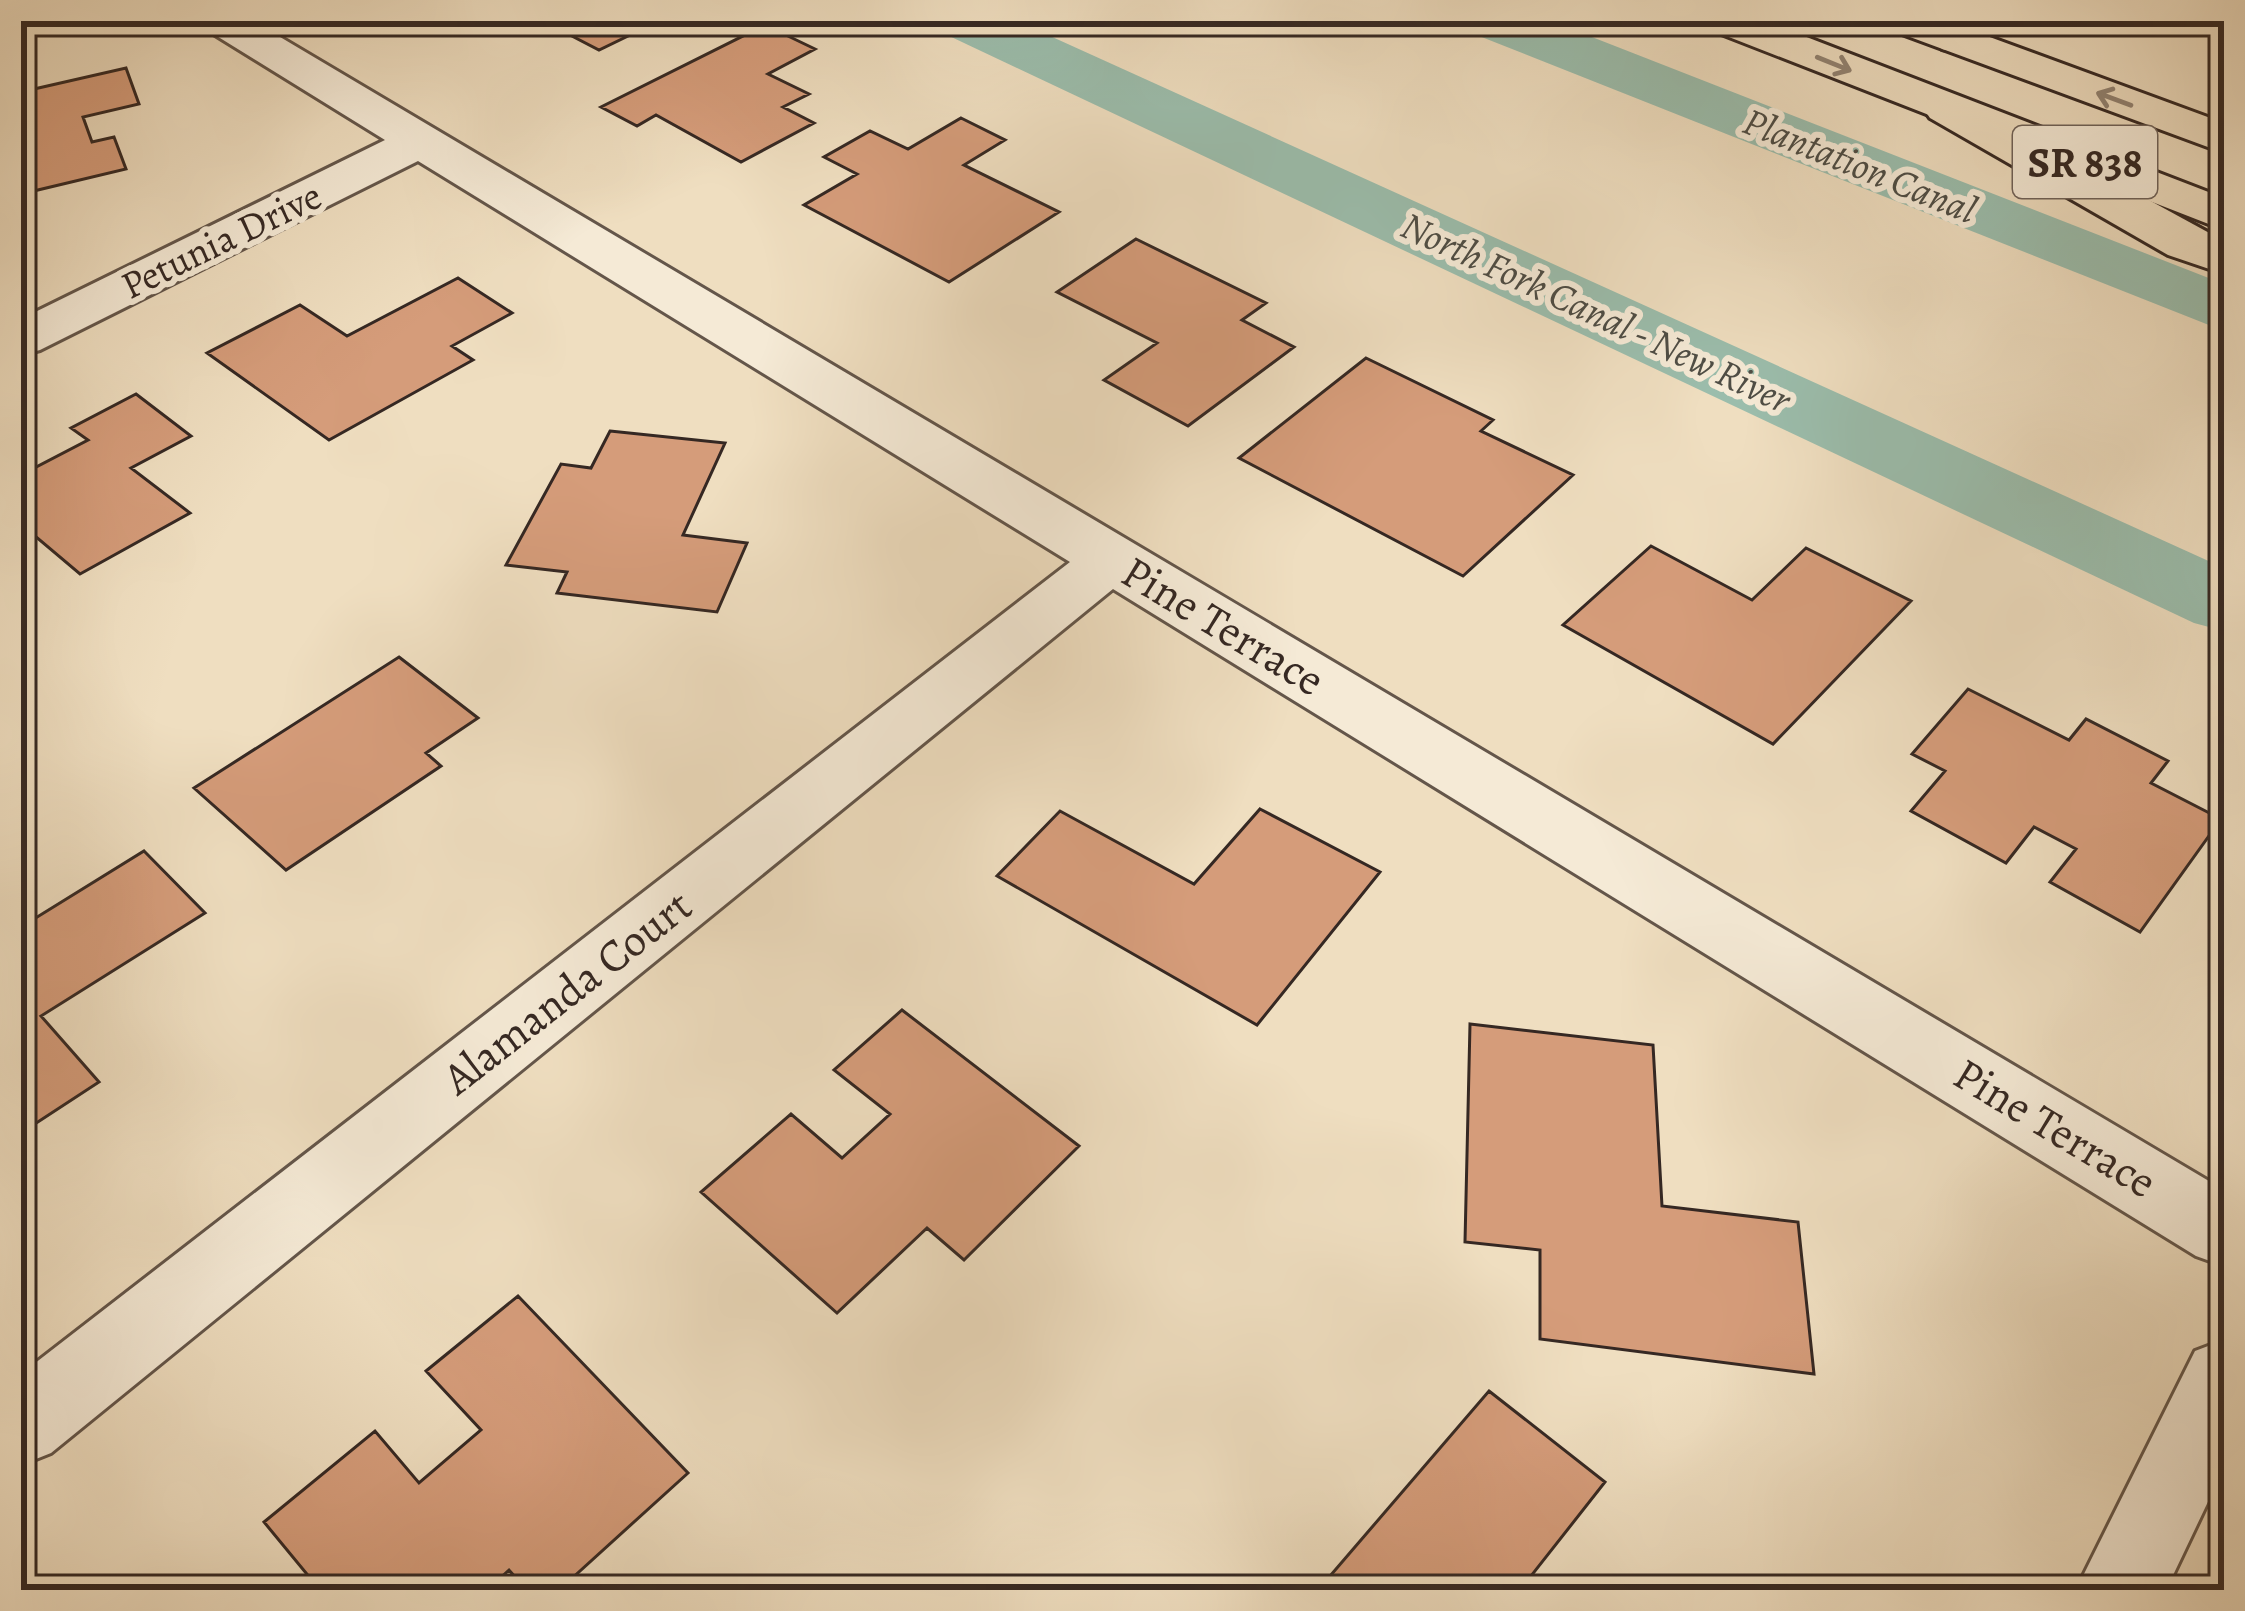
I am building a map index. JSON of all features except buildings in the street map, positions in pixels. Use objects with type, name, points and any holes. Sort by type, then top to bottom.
[{"type":"highway","name":"SR 838","points":[[1726,21],[2224,215]]},
{"type":"highway","name":"SR 838","points":[[1906,21],[1970,31],[2224,139]]},
{"type":"highway","points":[[1946,108],[2186,244],[2224,260]]},
{"type":"street","name":"Pine Terrace","points":[[222,21],[2224,1231]]},
{"type":"street","name":"Petunia Drive","points":[[21,339],[421,141]]},
{"type":"street","name":"Alamanda Court","points":[[21,1425],[1112,559]]},
{"type":"street","points":[[2120,1590],[2224,1378]]},
{"type":"waterway","name":"North Fork Canal - New River","points":[[967,21],[2224,602]]},
{"type":"waterway","name":"Plantation Canal","points":[[1496,21],[2224,309]]}]
